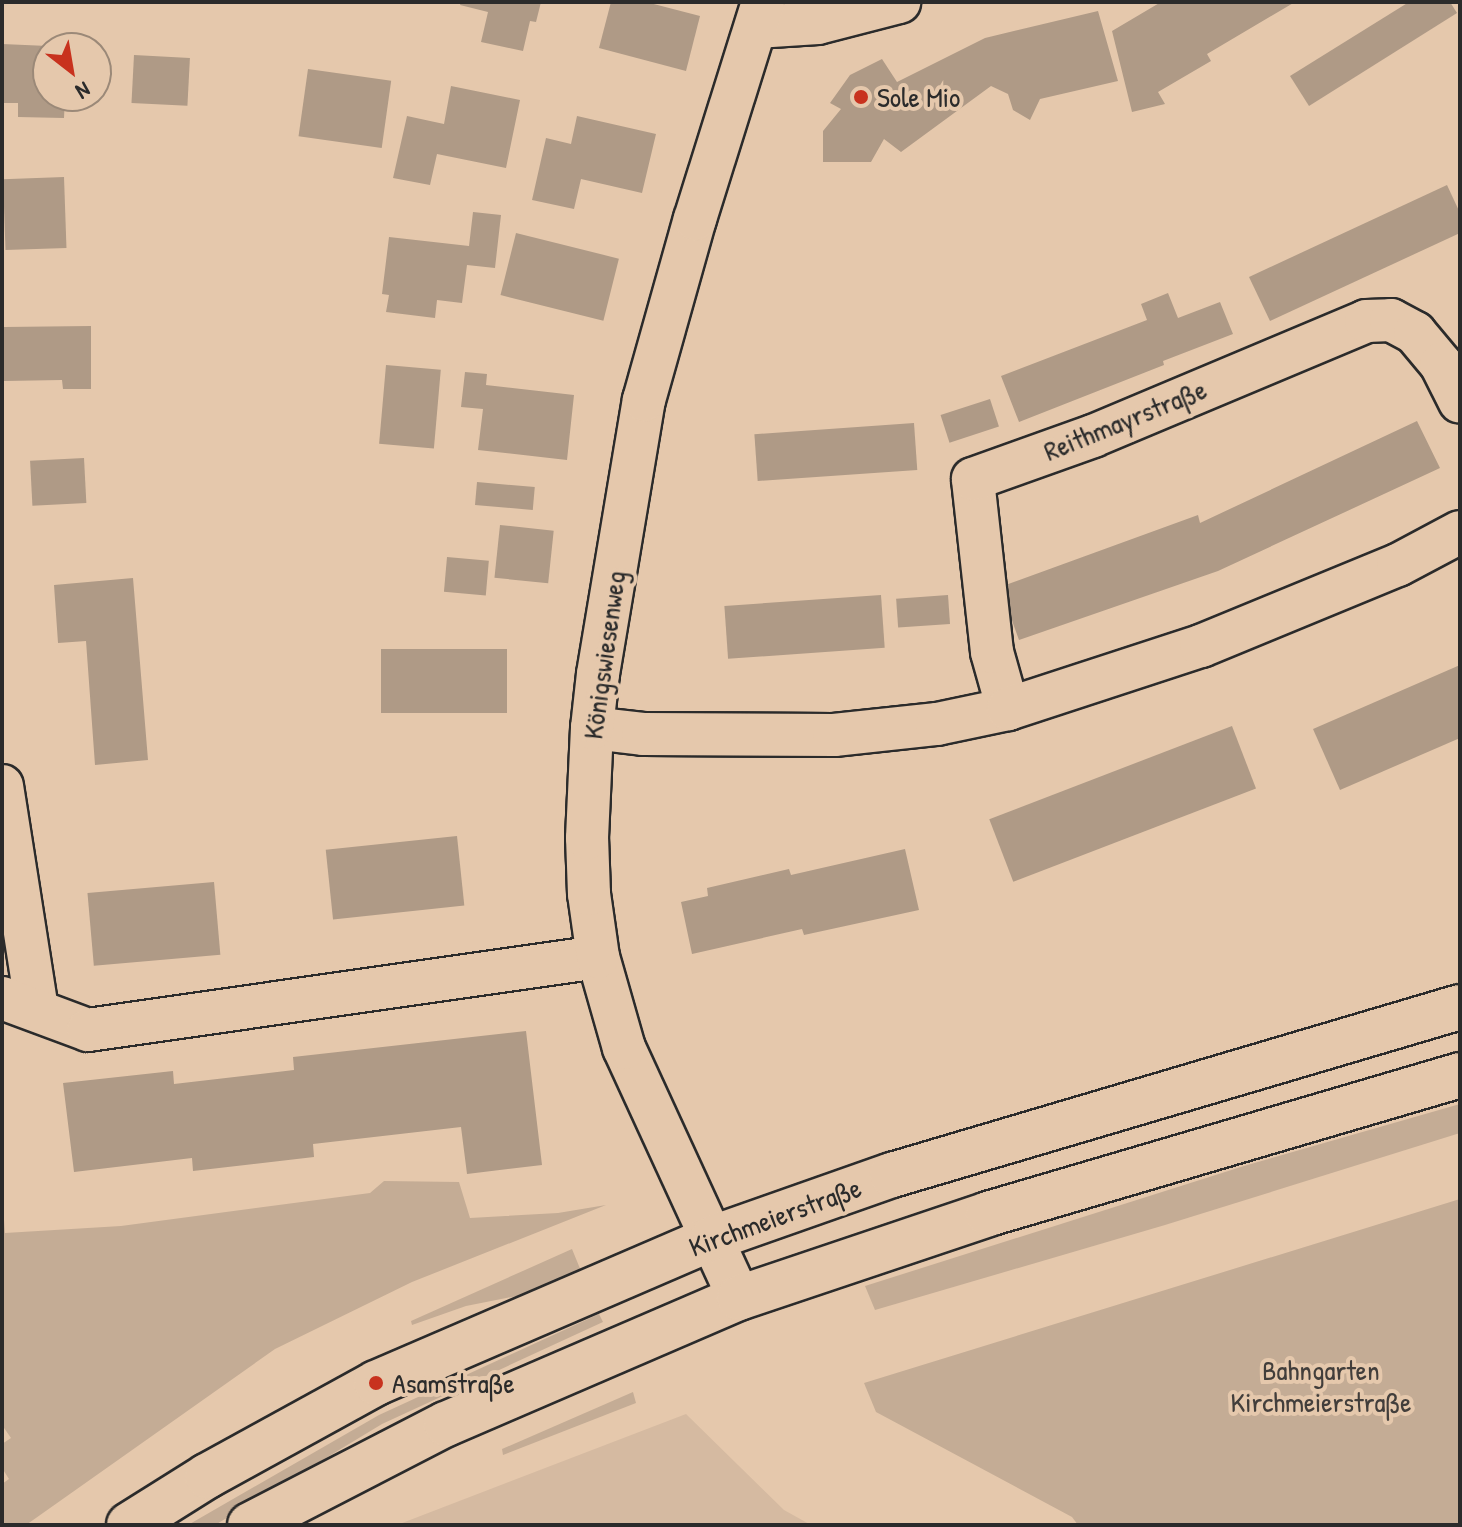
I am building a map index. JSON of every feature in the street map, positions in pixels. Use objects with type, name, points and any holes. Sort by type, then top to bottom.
[{"type":"main road","name":"Kirchmeierstraße","points":[[129,1525],[207,1476],[376,1383],[713,1238],[892,1175],[1442,1012]]},
{"type":"main road","points":[[250,1525],[446,1424],[739,1298],[988,1214],[1460,1075]]},
{"type":"street","points":[[759,14],[818,23],[899,2]]},
{"type":"street","name":"Königswiesenweg","points":[[739,1298],[713,1238],[674,1164],[624,1048],[598,957],[589,894],[587,838],[592,728],[644,400],[695,219],[759,14]]},
{"type":"street","name":"Reithmayrstraße","points":[[1008,709],[992,652],[973,479],[1093,436],[1366,321],[1391,320],[1415,333],[1441,364],[1460,402]]},
{"type":"street","points":[[592,728],[643,734],[834,735],[937,724],[1008,709],[1115,676],[1244,629],[1398,565],[1460,532]]},
{"type":"street","points":[[2,786],[19,1004],[68,1025],[88,1030],[598,957]]},
{"type":"shaded area","points":[[686,1414],[784,1510],[811,1525],[397,1525]]},
{"type":"green space","points":[[1460,1104],[1460,1133],[1165,1225],[875,1310],[865,1286],[1244,1166]]},
{"type":"green space","points":[[384,1181],[459,1182],[470,1218],[558,1213],[606,1205],[412,1282],[275,1349],[26,1525],[2,1525],[2,1484],[9,1479],[2,1468],[2,1444],[11,1438],[2,1425],[2,1192],[5,1233],[121,1226],[370,1193]]},
{"type":"green space","name":"Bahngarten Kirchmeierstraße","points":[[1460,1199],[1460,1525],[1078,1525],[1072,1517],[876,1412],[864,1383]]},
{"type":"green space","points":[[572,1249],[581,1271],[522,1295],[466,1306],[412,1325],[411,1321]]},
{"type":"green space","points":[[599,1314],[603,1322],[382,1424],[215,1525],[188,1525],[379,1415]]},
{"type":"green space","points":[[633,1392],[636,1403],[503,1455],[502,1449]]},
{"type":"building","points":[[461,2],[541,2],[536,22],[530,21],[523,51],[481,42],[488,12],[460,5]]},
{"type":"building","points":[[611,2],[646,2],[700,16],[686,71],[599,48]]},
{"type":"building","points":[[1161,2],[1295,2],[1207,54],[1211,61],[1158,92],[1165,104],[1132,112],[1112,31]]},
{"type":"building","points":[[1409,2],[1450,2],[1457,13],[1309,106],[1290,76]]},
{"type":"building","points":[[1098,11],[1118,81],[1040,99],[1030,120],[1013,110],[1008,94],[991,86],[901,152],[884,139],[871,162],[823,162],[823,131],[841,109],[830,103],[850,75],[882,59],[897,82],[985,38]]},
{"type":"building","points":[[2,44],[32,45],[32,112],[64,112],[64,118],[18,117],[18,103],[2,103]]},
{"type":"building","points":[[134,55],[190,58],[187,106],[131,103]]},
{"type":"building","points":[[308,69],[391,81],[382,148],[299,136]]},
{"type":"building","points":[[451,86],[520,100],[506,168],[437,154],[430,185],[393,178],[407,116],[444,124]]},
{"type":"building","points":[[577,116],[656,134],[642,193],[581,179],[574,209],[532,200],[546,138],[571,144]]},
{"type":"building","points":[[64,177],[66,248],[6,250],[3,179]]},
{"type":"building","points":[[1447,185],[1460,213],[1460,233],[1270,321],[1249,277]]},
{"type":"building","points":[[473,212],[501,215],[495,268],[467,265],[462,303],[437,300],[435,318],[386,312],[389,295],[382,294],[389,237],[469,246]]},
{"type":"building","points":[[516,233],[619,259],[603,321],[501,295]]},
{"type":"building","points":[[1168,293],[1178,318],[1220,302],[1233,334],[1163,361],[1164,365],[1019,422],[1001,376],[1147,320],[1141,304]]},
{"type":"building","points":[[91,326],[91,389],[63,389],[62,380],[4,381],[4,327]]},
{"type":"building","points":[[386,365],[441,370],[434,448],[379,444]]},
{"type":"building","points":[[465,372],[487,374],[486,385],[574,395],[567,460],[478,450],[483,409],[461,407]]},
{"type":"building","points":[[990,399],[999,427],[950,443],[941,415]]},
{"type":"building","points":[[1417,421],[1440,468],[1218,571],[1019,640],[1000,587],[1198,515],[1200,523]]},
{"type":"building","points":[[914,423],[917,470],[758,481],[754,434]]},
{"type":"building","points":[[84,458],[86,503],[32,506],[30,461]]},
{"type":"building","points":[[477,482],[535,487],[533,510],[475,505]]},
{"type":"building","points":[[500,525],[554,531],[548,583],[494,578]]},
{"type":"building","points":[[447,557],[489,561],[486,596],[444,592]]},
{"type":"building","points":[[133,578],[148,760],[95,765],[86,641],[58,643],[54,585]]},
{"type":"building","points":[[881,595],[885,648],[728,659],[724,606]]},
{"type":"building","points":[[948,595],[950,624],[898,628],[896,599]]},
{"type":"building","points":[[381,649],[507,649],[507,713],[381,713]]},
{"type":"building","points":[[1460,665],[1460,738],[1340,790],[1313,729]]},
{"type":"building","points":[[1232,726],[1256,789],[1013,882],[989,819]]},
{"type":"building","points":[[457,836],[464,906],[333,919],[326,850]]},
{"type":"building","points":[[905,849],[919,910],[804,935],[802,929],[692,954],[681,902],[708,896],[707,888],[789,869],[791,875]]},
{"type":"building","points":[[214,882],[220,955],[94,966],[87,893]]},
{"type":"building","points":[[526,1031],[542,1165],[467,1174],[461,1127],[313,1144],[314,1157],[193,1171],[192,1158],[74,1172],[63,1083],[173,1071],[174,1084],[294,1070],[293,1057]]},
{"type":"place","name":"Sole Mio","points":[[861,97]]},
{"type":"place","name":"Asamstraße","points":[[376,1383]]}]
